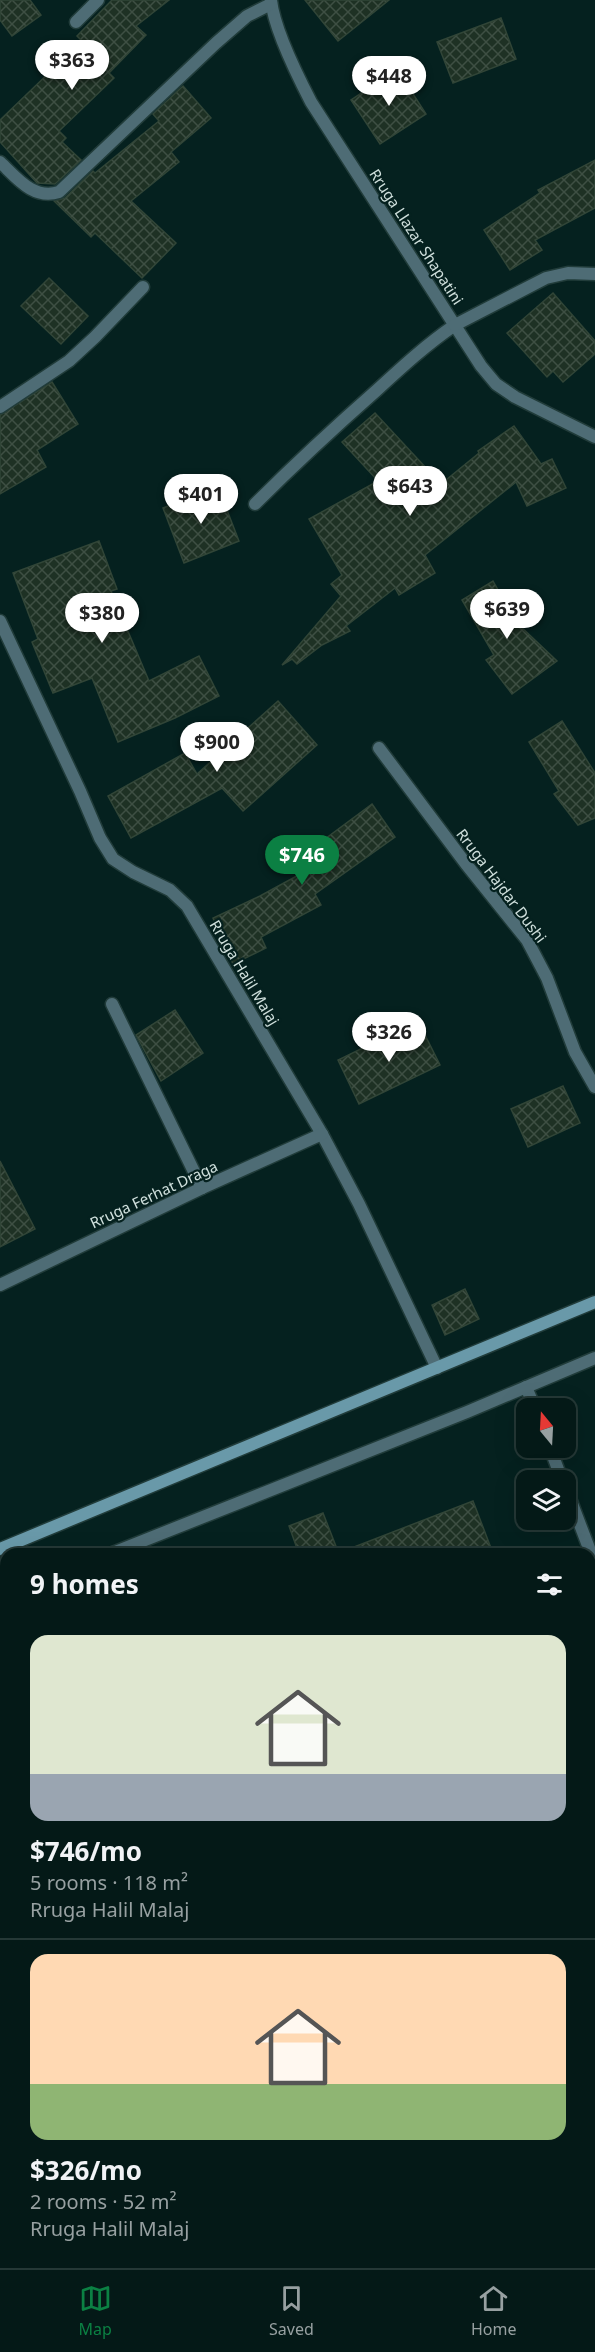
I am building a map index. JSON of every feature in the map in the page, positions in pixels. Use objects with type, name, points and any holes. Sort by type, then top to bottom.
[{"type":"street","points":[[76,22],[98,0]]},
{"type":"street","points":[[0,162],[32,190],[50,195],[59,192],[216,43],[247,16],[271,2]]},
{"type":"street","name":"Rruga Llazar Shapatini","points":[[271,2],[298,78],[310,102],[481,366],[496,384],[515,397],[595,437]]},
{"type":"street","points":[[255,504],[334,428],[433,340],[455,325],[546,278],[568,273],[595,274]]},
{"type":"street","points":[[0,407],[69,361],[143,287]]},
{"type":"street","name":"Rruga Halil Malaj","points":[[0,621],[100,838],[112,859],[170,890],[187,906],[322,1134],[359,1204],[437,1368]]},
{"type":"street","name":"Rruga Hajdar Dushi","points":[[379,748],[465,864],[527,940],[548,978],[575,1052],[595,1087]]},
{"type":"street","points":[[112,1004],[202,1188]]},
{"type":"street","name":"Rruga Ferhat Draga","points":[[0,1285],[202,1188],[322,1134]]},
{"type":"street","points":[[2,1548],[595,1302]]},
{"type":"street","points":[[125,1548],[595,1358]]},
{"type":"street","points":[[526,1387],[531,1398]]},
{"type":"street","points":[[576,1515],[588,1548]]},
{"type":"building","points":[[0,0],[30,0],[41,15],[12,36],[0,20]]},
{"type":"building","points":[[112,0],[169,0],[136,26],[146,35],[109,73],[114,78],[59,131],[66,138],[62,142],[81,160],[55,184],[37,183],[0,142],[0,120],[82,41],[77,36]]},
{"type":"building","points":[[305,0],[389,0],[338,41]]},
{"type":"building","points":[[501,18],[516,59],[453,83],[437,42]]},
{"type":"building","points":[[397,69],[426,114],[380,144],[351,100]]},
{"type":"building","points":[[183,86],[211,118],[171,152],[179,162],[131,201],[176,243],[142,278],[95,233],[91,237],[54,201],[65,198],[93,171],[95,173],[159,121],[153,114]]},
{"type":"building","points":[[595,160],[595,208],[535,240],[542,250],[510,270],[484,230],[540,193],[538,190]]},
{"type":"building","points":[[49,278],[88,316],[61,344],[21,306]]},
{"type":"building","points":[[553,293],[595,341],[595,354],[563,382],[553,371],[547,377],[507,333]]},
{"type":"building","points":[[52,382],[78,424],[37,450],[46,467],[0,494],[0,415]]},
{"type":"building","points":[[375,413],[441,484],[479,453],[478,451],[514,426],[541,464],[552,459],[566,488],[527,506],[516,482],[425,555],[435,573],[399,595],[395,588],[346,626],[350,631],[322,645],[297,664],[292,659],[282,665],[341,596],[331,584],[342,575],[309,519],[378,481],[342,442]]},
{"type":"building","points":[[218,487],[239,541],[184,563],[163,508]]},
{"type":"building","points":[[99,541],[117,589],[111,591],[149,681],[199,656],[219,696],[118,742],[92,678],[53,693],[32,642],[38,639],[13,573]]},
{"type":"building","points":[[493,581],[517,623],[557,661],[512,694],[486,660],[494,655],[462,600]]},
{"type":"building","points":[[278,701],[317,745],[243,811],[222,788],[131,838],[108,796],[185,753],[197,774]]},
{"type":"building","points":[[562,721],[595,773],[595,818],[578,825],[554,794],[559,791],[529,742]]},
{"type":"building","points":[[372,804],[395,837],[315,894],[321,905],[261,937],[266,948],[233,964],[213,918],[260,896],[328,859],[317,845]]},
{"type":"building","points":[[175,1010],[203,1053],[161,1081],[136,1035]]},
{"type":"building","points":[[418,1021],[440,1065],[359,1104],[338,1060]]},
{"type":"building","points":[[563,1086],[580,1123],[528,1147],[511,1109]]},
{"type":"building","points":[[0,1161],[35,1229],[0,1247]]},
{"type":"building","points":[[465,1289],[479,1319],[445,1335],[432,1305]]},
{"type":"building","points":[[473,1501],[491,1548],[351,1548]]},
{"type":"building","points":[[323,1513],[337,1548],[297,1548],[289,1526]]}]
